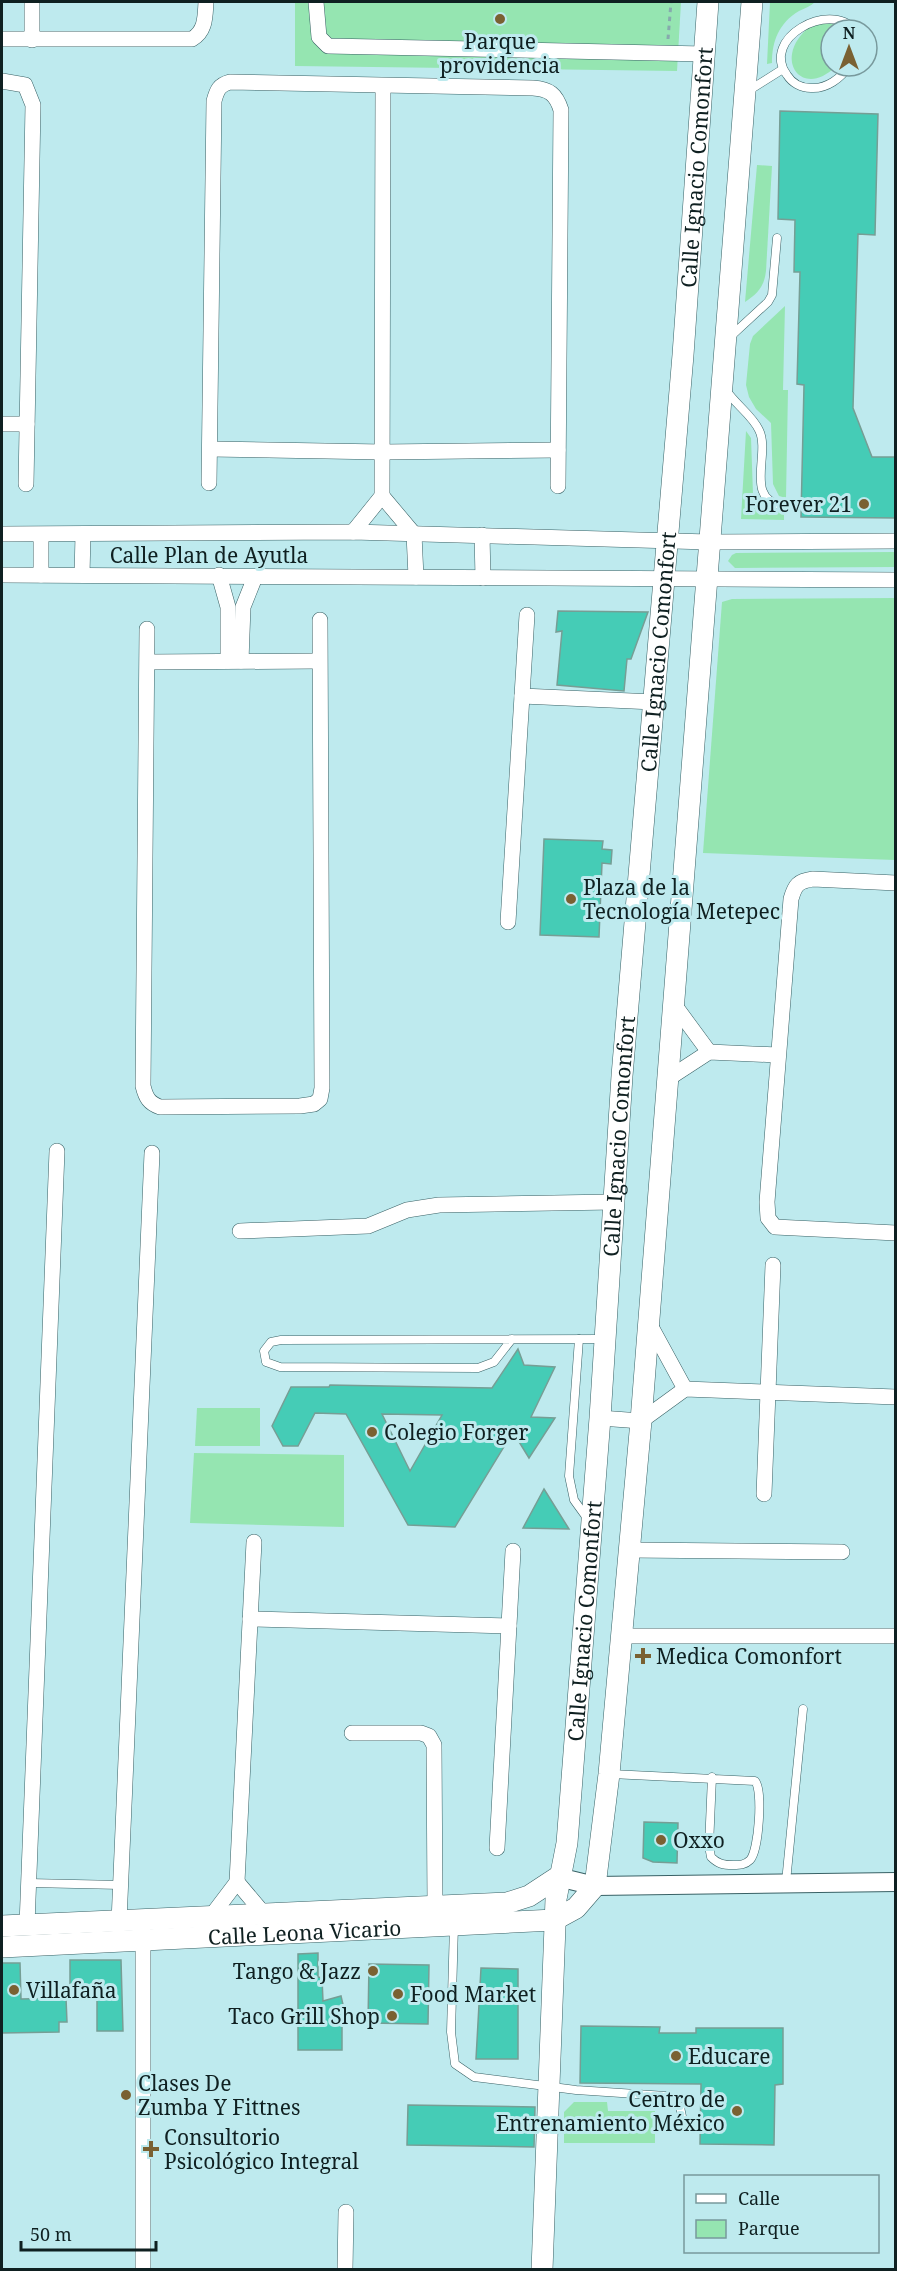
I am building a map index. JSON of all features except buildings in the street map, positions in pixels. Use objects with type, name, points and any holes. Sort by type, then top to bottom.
[{"type":"main road","name":"Calle Ignacio Comonfort","points":[[542,2270],[554,1920],[558,1877],[567,1843],[600,1418],[613,1202],[683,355],[708,2]]},
{"type":"main road","name":"Calle Ignacio Comonfort","points":[[595,1886],[623,1636],[641,1421],[752,2]]},
{"type":"main road","name":"Calle Leona Vicario","points":[[2,1926],[119,1922],[143,1931],[212,1915],[264,1914],[310,1922],[435,1906],[507,1903],[529,1896],[558,1877]]},
{"type":"main road","name":"Calle Leona Vicario","points":[[2,1947],[143,1931],[310,1922],[454,1924],[554,1920],[576,1908],[595,1886]]},
{"type":"street","points":[[32,2],[32,40]]},
{"type":"street","points":[[2,39],[192,39],[200,34],[203,27],[206,2]]},
{"type":"street","points":[[316,2],[319,36],[328,46],[704,54]]},
{"type":"street","points":[[2,81],[25,85],[33,105],[26,484]]},
{"type":"street","points":[[209,483],[214,101],[217,90],[222,84],[230,82],[383,87],[533,88],[547,89],[557,98],[561,110],[558,486]]},
{"type":"street","points":[[353,532],[382,496],[383,87]]},
{"type":"street","points":[[2,424],[27,424]]},
{"type":"street","points":[[210,449],[383,452],[558,450]]},
{"type":"street","points":[[382,496],[414,534],[416,577]]},
{"type":"street","name":"Calle Plan de Ayutla","points":[[2,534],[353,532],[710,542],[896,541]]},
{"type":"street","points":[[41,535],[41,575]]},
{"type":"street","name":"Calle Plan de Ayutla","points":[[82,575],[83,535]]},
{"type":"street","points":[[482,535],[483,578]]},
{"type":"street","name":"Calle Plan de Ayutla","points":[[2,575],[896,580]]},
{"type":"street","points":[[219,575],[235,607],[235,661]]},
{"type":"street","points":[[235,607],[255,576]]},
{"type":"street","points":[[508,922],[527,615]]},
{"type":"street","points":[[147,629],[143,1086],[150,1103],[160,1107],[300,1106],[314,1104],[320,1100],[320,620]]},
{"type":"street","points":[[148,662],[319,661]]},
{"type":"street","points":[[522,696],[654,702]]},
{"type":"street","points":[[896,883],[813,879],[800,881],[795,887],[791,899],[777,1055],[767,1202],[768,1218],[776,1227],[789,1230],[896,1233]]},
{"type":"street","points":[[673,1003],[710,1052]]},
{"type":"street","points":[[666,1080],[710,1052],[777,1055]]},
{"type":"street","points":[[27,1925],[57,1151]]},
{"type":"street","points":[[119,1922],[152,1153]]},
{"type":"street","points":[[240,1231],[368,1226],[407,1210],[439,1205],[613,1202]]},
{"type":"street","points":[[764,1494],[773,1265]]},
{"type":"street","points":[[648,1322],[685,1389]]},
{"type":"street","points":[[600,1418],[641,1421],[685,1389],[896,1396]]},
{"type":"street","points":[[212,1915],[237,1882],[254,1542]]},
{"type":"street","points":[[629,1550],[842,1552]]},
{"type":"street","points":[[497,1848],[513,1551]]},
{"type":"street","points":[[250,1618],[509,1626]]},
{"type":"street","points":[[623,1636],[896,1635]]},
{"type":"street","points":[[352,1733],[421,1733],[429,1737],[434,1745],[435,1906]]},
{"type":"street","points":[[558,1877],[595,1886],[896,1882]]},
{"type":"street","points":[[237,1882],[264,1914]]},
{"type":"street","points":[[143,1931],[143,2270]]},
{"type":"street","points":[[345,2270],[346,2212]]},
{"type":"lane","points":[[817,11],[799,21],[783,41],[780,52],[783,69],[799,86],[811,88],[824,86],[839,78]]},
{"type":"lane","points":[[844,13],[847,18]]},
{"type":"lane","points":[[744,94],[783,69]]},
{"type":"lane","points":[[725,342],[768,302],[772,295],[777,238]]},
{"type":"lane","points":[[722,384],[760,431],[762,490],[769,501],[784,506]]},
{"type":"lane","points":[[579,1339],[569,1476],[574,1500],[592,1524]]},
{"type":"lane","points":[[512,1340],[494,1362],[478,1368],[280,1367],[266,1362],[264,1351],[271,1342],[280,1340],[605,1339]]},
{"type":"lane","points":[[786,1884],[803,1709]]},
{"type":"lane","points":[[609,1774],[712,1777],[749,1779],[758,1785],[756,1845],[750,1860],[742,1865],[722,1865],[711,1857],[709,1846],[712,1777]]},
{"type":"lane","points":[[29,1883],[121,1885]]},
{"type":"lane","points":[[454,1924],[452,2032],[455,2064],[474,2077],[550,2087],[666,2096],[680,2107],[684,2126]]},
{"type":"path","points":[[667,54],[671,2]]},
{"type":"green space","points":[[295,2],[681,2],[677,71],[295,66]]},
{"type":"green space","points":[[770,2],[815,2],[786,21],[775,40],[772,63],[767,64]]},
{"type":"green space","points":[[819,21],[819,77],[811,79],[801,76],[794,69],[792,59],[794,46],[803,33]]},
{"type":"green space","points":[[757,165],[772,166],[766,271],[760,289],[745,302]]},
{"type":"green space","points":[[785,306],[783,390],[788,390],[786,498],[779,496],[773,484],[771,423],[756,409],[749,397],[746,385],[750,344],[753,336]]},
{"type":"green space","points":[[746,431],[751,438],[753,494],[757,502],[784,514],[784,520],[741,519]]},
{"type":"green space","points":[[895,552],[895,567],[735,568],[728,561],[736,553]]},
{"type":"green space","points":[[895,598],[895,860],[703,853],[722,602],[732,599]]},
{"type":"green space","points":[[197,1408],[260,1408],[260,1446],[195,1446]]},
{"type":"green space","points":[[194,1453],[344,1455],[344,1527],[190,1523]]},
{"type":"green space","points":[[574,2102],[607,2102],[608,2111],[655,2111],[655,2143],[564,2143],[564,2112]]},
{"type":"place","name":"Parque providencia","points":[[500,19]]},
{"type":"place","name":"Forever 21","points":[[864,504]]},
{"type":"place","name":"Plaza de la Tecnología Metepec","points":[[571,899]]},
{"type":"place","name":"Colegio Forger","points":[[372,1432]]},
{"type":"place","name":"Medica Comonfort","points":[[643,1656]]},
{"type":"place","name":"Oxxo","points":[[661,1840]]},
{"type":"place","name":"Tango & Jazz","points":[[373,1971]]},
{"type":"place","name":"Villafaña","points":[[14,1990]]},
{"type":"place","name":"Food Market","points":[[398,1994]]},
{"type":"place","name":"Taco Grill Shop","points":[[392,2016]]},
{"type":"place","name":"Educare","points":[[676,2056]]},
{"type":"place","name":"Clases De Zumba Y Fittnes","points":[[126,2095]]},
{"type":"place","name":"Centro de Entrenamiento México","points":[[737,2111]]},
{"type":"place","name":"Consultorio Psicológico Integral","points":[[151,2149]]}]
